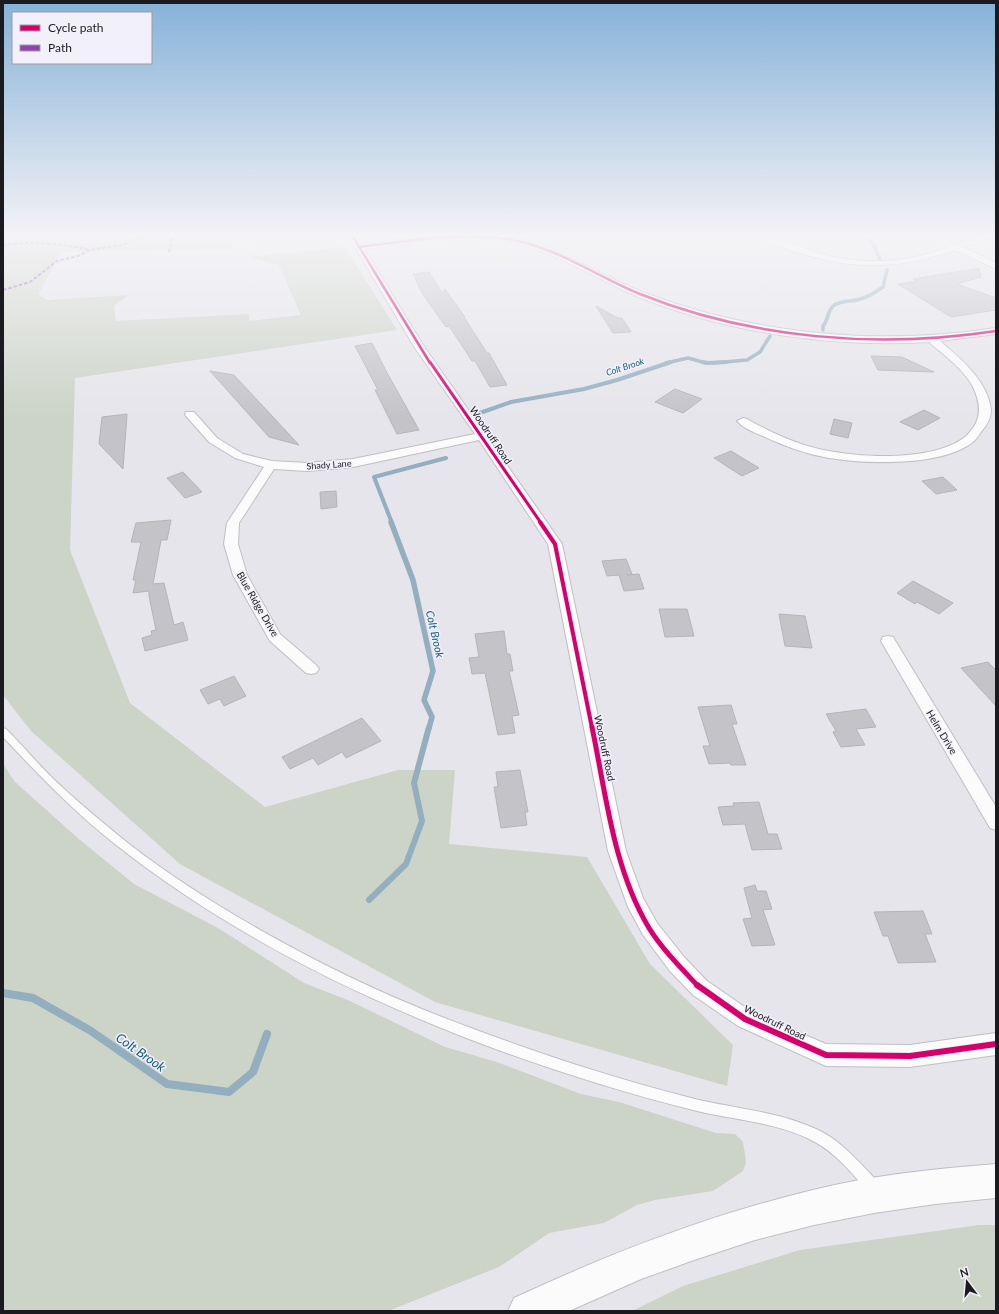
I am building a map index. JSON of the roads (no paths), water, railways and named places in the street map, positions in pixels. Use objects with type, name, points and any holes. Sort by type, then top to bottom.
[{"type":"highway","points":[[527,1311],[622,1267],[676,1247],[779,1215],[879,1194],[920,1188],[996,1181]]},
{"type":"street","name":"Woodruff Road","points":[[389,296],[420,348],[555,544],[617,851],[635,901],[646,922],[677,964],[700,988],[745,1019],[826,1055],[910,1056],[996,1044]]},
{"type":"street","points":[[646,296],[692,313],[791,332],[850,338],[931,338],[996,331]]},
{"type":"street","points":[[743,421],[764,434],[787,443],[829,454],[867,459],[903,458],[937,454],[962,445],[977,433],[986,415],[982,394],[968,373],[931,338]]},
{"type":"street","name":"Shady Lane","points":[[190,414],[214,440],[239,456],[271,465],[307,467],[353,463],[482,436]]},
{"type":"street","name":"Blue Ridge Drive","points":[[271,465],[233,523],[232,544],[240,575],[275,637],[312,669]]},
{"type":"street","name":"Helm Drive","points":[[888,641],[996,823]]},
{"type":"lane","points":[[3,731],[45,778],[68,799],[132,851],[206,902],[303,959],[378,996],[542,1060],[664,1097],[801,1129],[834,1147],[853,1164],[879,1194]]},
{"type":"waterway","name":"Colt Brook","points":[[823,330],[823,326],[833,306],[839,303],[868,296]]},
{"type":"waterway","name":"Colt Brook","points":[[722,362],[747,360],[760,352],[770,336]]},
{"type":"waterway","name":"Colt Brook","points":[[666,363],[688,358],[703,362]]},
{"type":"waterway","name":"Colt Brook","points":[[477,414],[511,402],[584,389],[671,362]]},
{"type":"waterway","name":"Colt Brook","points":[[703,362],[722,362]]},
{"type":"waterway","name":"Colt Brook","points":[[713,363],[722,362]]},
{"type":"waterway","name":"Colt Brook","points":[[722,362],[726,362]]},
{"type":"waterway","name":"Colt Brook","points":[[392,523],[374,477],[446,458]]},
{"type":"waterway","name":"Colt Brook","points":[[391,522],[413,580],[433,671],[424,700],[432,717],[429,728]]},
{"type":"waterway","name":"Colt Brook","points":[[369,900],[406,864],[422,821],[414,783],[429,727]]},
{"type":"waterway","name":"Colt Brook","points":[[3,993],[33,998],[91,1031],[167,1084],[229,1092],[253,1072],[267,1034]]}]
